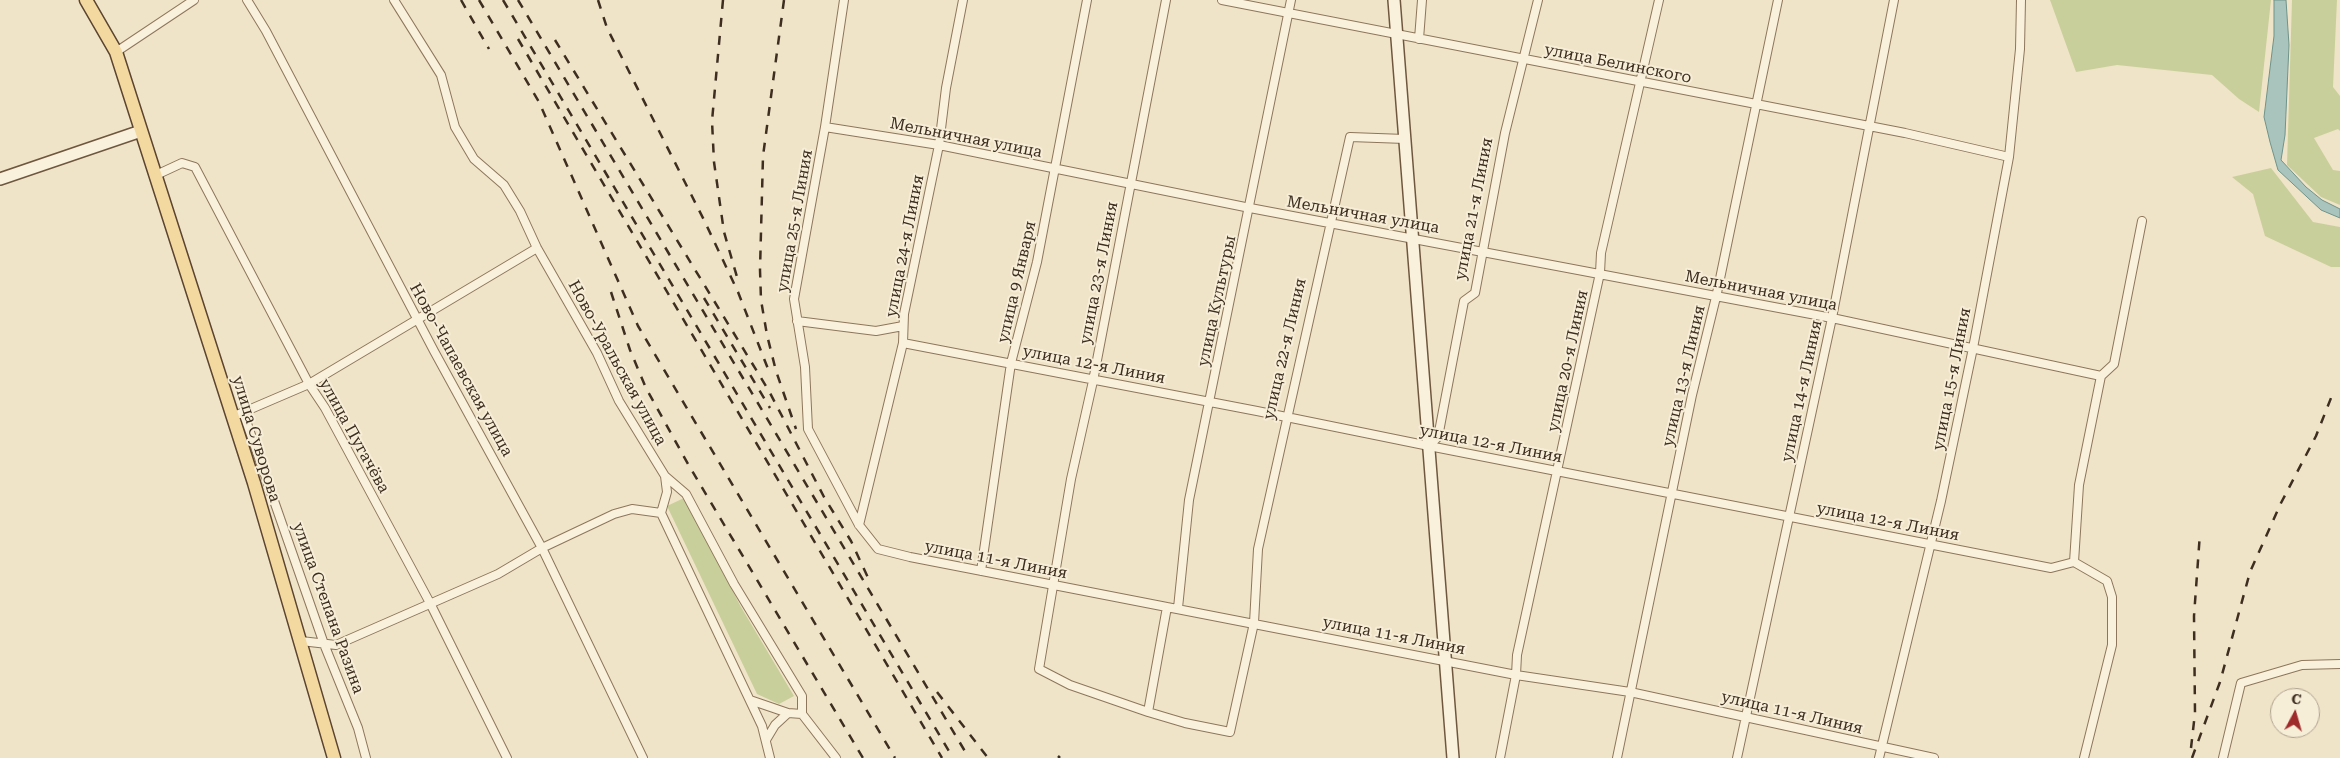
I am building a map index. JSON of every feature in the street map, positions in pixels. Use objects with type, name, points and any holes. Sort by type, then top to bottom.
[{"type":"main road","name":"улица Суворова","points":[[86,0],[116,52],[154,176],[238,415],[334,758]]},
{"type":"main road","points":[[1394,0],[1413,238]]},
{"type":"main road","points":[[0,179],[141,131]]},
{"type":"main road","name":"улица 21-я Линия","points":[[1413,238],[1453,758]]},
{"type":"street","points":[[116,52],[194,0]]},
{"type":"street","name":"Ново-Чапаевская улица","points":[[247,0],[266,31],[417,319],[542,548],[642,758]]},
{"type":"street","name":"Ново-Уральская улица","points":[[394,0],[441,75],[455,127],[474,159],[504,186],[520,211],[537,248],[597,353],[619,401],[665,476],[686,494],[734,584],[802,696],[802,714]]},
{"type":"street","name":"улица 25-я Линия","points":[[844,0],[825,127],[794,299],[804,368],[808,429],[859,525]]},
{"type":"street","name":"улица 24-я Линия","points":[[859,525],[903,343],[904,314],[939,145],[946,88],[963,0]]},
{"type":"street","name":"улица 9 Января","points":[[981,571],[1011,363],[1037,262],[1087,0]]},
{"type":"street","name":"улица 23-я Линия","points":[[1148,712],[1070,685],[1039,669],[1071,480],[1093,381],[1166,0]]},
{"type":"street","name":"улица Белинского","points":[[1222,0],[1870,126],[2009,157]]},
{"type":"street","name":"улица Культуры","points":[[1178,608],[1190,500],[1291,0]]},
{"type":"street","points":[[1419,39],[1422,0]]},
{"type":"street","name":"улица 21-я Линия","points":[[1430,446],[1438,437],[1464,301],[1475,293],[1505,133],[1538,0]]},
{"type":"street","name":"улица 20-я Линия","points":[[1500,758],[1516,675],[1517,655],[1600,273],[1601,253],[1659,0]]},
{"type":"street","name":"улица 13-я Линия","points":[[1617,758],[1692,394],[1716,297],[1778,0]]},
{"type":"street","name":"улица 14-я Линия","points":[[1737,758],[1832,318],[1894,0]]},
{"type":"street","name":"улица 15-я Линия","points":[[1879,758],[1942,501],[2009,157],[2020,49],[2021,0]]},
{"type":"street","name":"Мельничная улица","points":[[825,127],[939,145],[1250,208],[1832,318],[2101,376]]},
{"type":"street","name":"улица 22-я Линия","points":[[1148,712],[1185,723],[1230,732],[1254,623],[1258,549],[1350,137],[1405,139]]},
{"type":"street","name":"улица Пугачёва","points":[[154,176],[182,163],[195,167],[309,384],[325,408],[430,603],[507,758]]},
{"type":"street","points":[[2084,758],[2112,645],[2112,597],[2107,581],[2074,562],[2079,484],[2101,376],[2114,364],[2142,221]]},
{"type":"street","points":[[238,415],[309,384],[537,248]]},
{"type":"street","points":[[797,320],[876,331],[903,326]]},
{"type":"street","name":"улица 12-я Линия","points":[[903,343],[1672,492],[1789,517],[2051,568],[2074,562]]},
{"type":"street","name":"улица Степана Разина","points":[[238,415],[324,644],[358,728],[366,758]]},
{"type":"street","points":[[665,476],[667,492],[660,513],[762,726],[770,758]]},
{"type":"street","points":[[301,641],[336,645],[498,574],[542,548],[614,514],[632,509],[660,513]]},
{"type":"street","name":"улица 11-я Линия","points":[[859,525],[878,549],[910,558],[1178,608],[1516,675],[1630,692],[1934,758]]},
{"type":"street","points":[[1148,712],[1168,607]]},
{"type":"street","points":[[2223,758],[2241,683],[2302,665],[2340,664]]},
{"type":"street","points":[[750,700],[788,712],[802,714],[836,758]]},
{"type":"street","points":[[766,740],[775,725],[788,712]]},
{"type":"green space","points":[[2050,0],[2271,0],[2259,112],[2239,99],[2212,75],[2117,65],[2076,72]]},
{"type":"green space","points":[[2292,0],[2337,0],[2333,87],[2340,96],[2340,131],[2338,129],[2314,138],[2333,170],[2340,171],[2340,205],[2321,197],[2287,165]]},
{"type":"green space","points":[[2271,168],[2313,222],[2340,227],[2340,267],[2331,267],[2265,236],[2253,194],[2232,177]]},
{"type":"green space","points":[[684,498],[741,607],[794,696],[779,704],[757,694],[667,506]]},
{"type":"water","points":[[2274,0],[2286,0],[2289,45],[2285,135],[2281,160],[2306,187],[2322,200],[2340,209],[2340,218],[2321,210],[2278,170],[2264,117],[2274,36]]},
{"type":"railway","points":[[461,0],[489,49]]},
{"type":"railway","points":[[479,0],[539,102],[638,326],[895,758]]},
{"type":"railway","points":[[503,0],[953,758]]},
{"type":"railway","points":[[518,0],[969,758]]},
{"type":"railway","points":[[598,0],[607,28],[704,220],[738,292],[770,374]]},
{"type":"railway","points":[[723,0],[712,121],[714,162],[724,232],[737,277]]},
{"type":"railway","points":[[784,0],[763,156],[760,270],[761,300],[767,335],[776,371],[796,429]]},
{"type":"railway","points":[[518,39],[942,758]]},
{"type":"railway","points":[[555,40],[769,391],[824,497],[851,541],[870,582]]},
{"type":"railway","points":[[611,292],[630,350],[646,388],[688,464],[863,758]]},
{"type":"railway","points":[[704,298],[770,408]]},
{"type":"railway","points":[[2192,758],[2220,682],[2250,572],[2281,503],[2316,436],[2331,398]]},
{"type":"railway","points":[[2191,748],[2195,713],[2194,616],[2200,533]]},
{"type":"railway","points":[[937,692],[988,758]]}]
